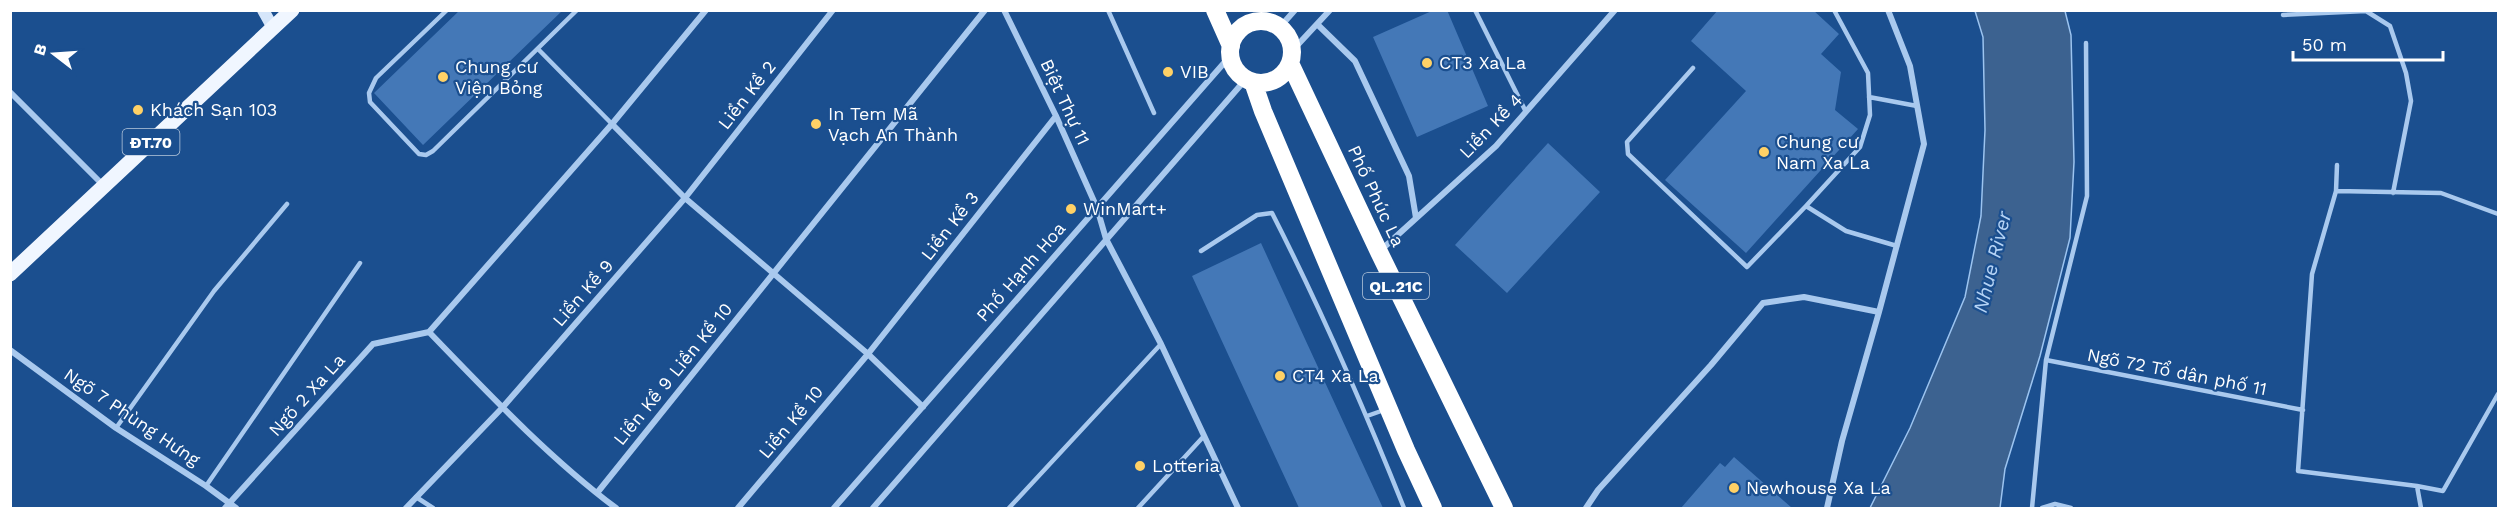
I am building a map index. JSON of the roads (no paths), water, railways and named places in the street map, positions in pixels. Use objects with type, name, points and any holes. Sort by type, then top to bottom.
[{"type":"highway","points":[[1215,10],[1231,51],[1233,65],[1249,80],[1264,83],[1275,80],[1284,73],[1291,57],[1289,37],[1273,20],[1251,23],[1234,36],[1231,51]]},
{"type":"highway","name":"Phố Phúc La","points":[[1291,57],[1379,252],[1504,508]]},
{"type":"highway","name":"QL.21C","points":[[1249,80],[1388,408],[1433,508]]},
{"type":"main road","name":"ĐT.70","points":[[10,274],[292,10]]},
{"type":"street","points":[[263,10],[273,28]]},
{"type":"street","points":[[616,508],[502,408],[429,332],[612,124],[706,10]]},
{"type":"street","name":"Liền Kề 2","points":[[685,198],[833,10]]},
{"type":"street","name":"Liền Kề 9 Liền Kề 10","points":[[597,493],[985,10]]},
{"type":"street","name":"Biệt Thự 11","points":[[1004,10],[1056,116],[1097,208],[1107,239],[1161,344],[1238,508]]},
{"type":"street","points":[[1273,20],[1295,10]]},
{"type":"street","points":[[1291,57],[1330,10]]},
{"type":"street","name":"Liền Kề 4","points":[[1379,252],[1497,146],[1615,10]]},
{"type":"street","points":[[1827,508],[1842,441],[1924,144],[1910,66],[1888,10]]},
{"type":"street","points":[[1317,24],[1355,61],[1409,176],[1416,218]]},
{"type":"street","name":"Phố Hạnh Hoa","points":[[834,508],[1097,208],[1231,51]]},
{"type":"street","points":[[873,508],[1249,80]]},
{"type":"street","points":[[10,92],[104,187]]},
{"type":"street","name":"Liền Kề 3","points":[[868,354],[1056,116]]},
{"type":"street","points":[[612,124],[685,198],[868,354],[923,407]]},
{"type":"street","name":"Liền Kề 9","points":[[406,508],[502,408],[685,198]]},
{"type":"street","points":[[1586,508],[1598,490],[1711,365],[1762,303],[1804,297],[1879,312]]},
{"type":"street","name":"Ngõ 2 Xa La","points":[[227,506],[373,344],[429,332]]},
{"type":"street","name":"Ngõ 7 Phùng Hưng","points":[[10,350],[116,428],[206,486],[227,506],[236,508]]},
{"type":"street","name":"Liền Kề 10","points":[[738,508],[868,354]]},
{"type":"lane","points":[[447,10],[376,78],[369,93],[370,102],[418,154],[426,155],[432,151],[577,10]]},
{"type":"lane","points":[[1108,10],[1154,113]]},
{"type":"lane","points":[[1475,10],[1526,112]]},
{"type":"lane","points":[[1694,68],[1627,142],[1628,154],[1748,267],[1860,147],[1870,115],[1868,73],[1834,10]]},
{"type":"lane","points":[[2283,15],[2366,11],[2390,26],[2406,73],[2411,101],[2393,193]]},
{"type":"lane","points":[[2032,508],[2046,360],[2087,196],[2086,43]]},
{"type":"lane","points":[[538,49],[612,124]]},
{"type":"lane","points":[[1869,97],[1917,106]]},
{"type":"lane","points":[[2337,165],[2336,191],[2312,273],[2298,471],[2443,491],[2499,394]]},
{"type":"lane","points":[[2336,191],[2441,193],[2499,214]]},
{"type":"lane","points":[[116,428],[214,291],[287,204]]},
{"type":"lane","points":[[1806,206],[1846,231],[1897,246]]},
{"type":"lane","points":[[1201,251],[1257,215],[1272,213],[1304,275],[1367,416],[1404,508]]},
{"type":"lane","points":[[206,486],[360,264]]},
{"type":"lane","points":[[1009,508],[1161,344]]},
{"type":"lane","name":"Ngõ 72 Tổ dân phố 11","points":[[2046,360],[2303,410]]},
{"type":"lane","points":[[1367,416],[1388,408]]},
{"type":"lane","points":[[1138,508],[1204,436]]},
{"type":"lane","points":[[2417,486],[2421,508]]},
{"type":"lane","points":[[416,497],[434,508]]},
{"type":"lane","points":[[2042,508],[2055,504],[2071,508]]},
{"type":"water","name":"Nhue River","points":[[1975,11],[2065,11],[2071,35],[2074,162],[2070,238],[2040,356],[2005,469],[2000,508],[1870,508],[1910,428],[1965,297],[1981,216],[1985,130],[1983,37]]},
{"type":"place","name":"CT3 Xa La","points":[[1427,63]]},
{"type":"place","name":"VIB","points":[[1168,72]]},
{"type":"place","name":"Chung cư Viện Bỏng","points":[[443,77]]},
{"type":"place","name":"Khách Sạn 103","points":[[138,110]]},
{"type":"place","name":"In Tem Mã Vạch An Thành","points":[[816,124]]},
{"type":"place","name":"Chung cư Nam Xa La","points":[[1764,152]]},
{"type":"place","name":"WinMart+","points":[[1071,209]]},
{"type":"place","name":"CT4 Xa La","points":[[1280,376]]},
{"type":"place","name":"Lotteria","points":[[1140,466]]},
{"type":"place","name":"Newhouse Xa La","points":[[1734,488]]}]
